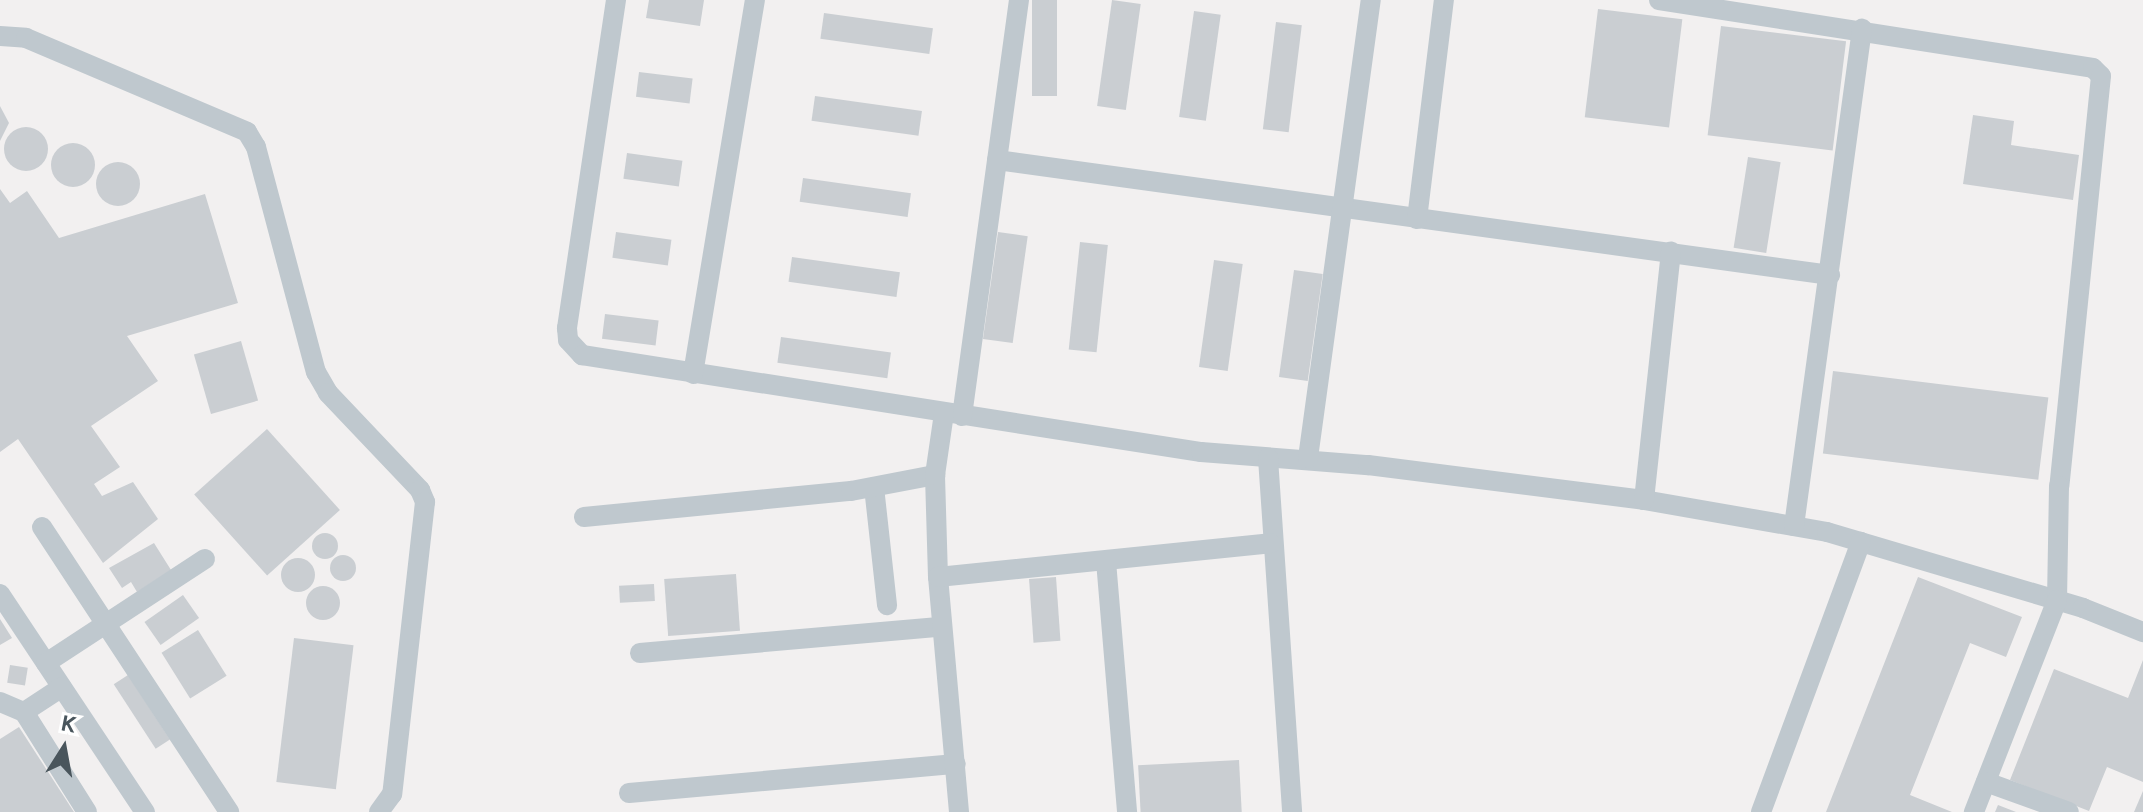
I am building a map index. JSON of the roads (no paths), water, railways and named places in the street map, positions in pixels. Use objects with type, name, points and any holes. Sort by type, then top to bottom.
[{"type":"lane","points":[[616,0],[567,334],[582,355],[953,414],[1268,458],[1308,458],[1644,500],[1794,526],[1861,542],[2057,600],[2143,632]]},
{"type":"lane","points":[[693,374],[755,0]]},
{"type":"lane","points":[[959,812],[939,627],[935,475],[953,414],[997,160],[1019,0]]},
{"type":"lane","points":[[1308,458],[1371,0]]},
{"type":"lane","points":[[1417,219],[1444,0]]},
{"type":"lane","points":[[1659,0],[1862,29],[2093,68],[2101,76],[2059,486],[2057,600],[1974,812]]},
{"type":"lane","points":[[1794,526],[1862,29]]},
{"type":"lane","points":[[0,36],[26,38],[247,132],[256,147],[316,372],[328,393],[420,490],[425,502],[392,794],[379,812]]},
{"type":"lane","points":[[997,160],[1830,275]]},
{"type":"lane","points":[[1644,500],[1671,251]]},
{"type":"lane","points":[[1268,458],[1270,543],[1292,812]]},
{"type":"lane","points":[[584,517],[874,487],[935,475]]},
{"type":"lane","points":[[874,487],[887,605]]},
{"type":"lane","points":[[42,527],[229,812]]},
{"type":"lane","points":[[1761,812],[1861,542]]},
{"type":"lane","points":[[938,577],[1106,561],[1116,555],[1270,543]]},
{"type":"lane","points":[[46,663],[205,559]]},
{"type":"lane","points":[[1106,561],[1127,812]]},
{"type":"lane","points":[[0,594],[145,812]]},
{"type":"lane","points":[[640,653],[939,627]]},
{"type":"lane","points":[[24,712],[62,687]]},
{"type":"lane","points":[[0,702],[24,712],[87,812]]},
{"type":"lane","points":[[629,793],[956,764]]},
{"type":"lane","points":[[1986,782],[2069,812]]}]
